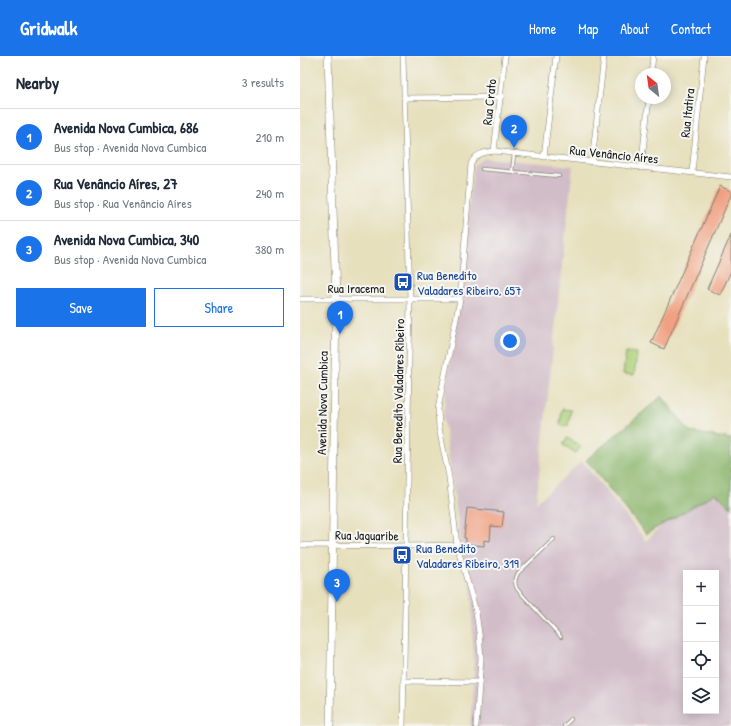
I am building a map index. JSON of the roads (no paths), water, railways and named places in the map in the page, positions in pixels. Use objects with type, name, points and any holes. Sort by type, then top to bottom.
[{"type":"street","name":"Avenida Nova Cumbica","points":[[328,56],[336,299],[330,726]]},
{"type":"street","name":"Rua Benedito Valadares Ribeiro","points":[[403,56],[410,300],[403,726]]},
{"type":"street","name":"Rua Crato","points":[[494,151],[505,56]]},
{"type":"street","points":[[544,157],[556,56]]},
{"type":"street","points":[[592,162],[604,56]]},
{"type":"street","points":[[652,68],[653,56]]},
{"type":"street","name":"Rua Itatira","points":[[692,172],[704,56]]},
{"type":"street","points":[[404,98],[501,97]]},
{"type":"street","points":[[641,168],[648,104]]},
{"type":"street","points":[[476,726],[481,658],[480,633],[476,612],[458,545],[449,477],[439,428],[438,409],[460,299],[469,169],[472,160],[476,156],[485,152],[494,151]]},
{"type":"street","name":"Rua Venâncio Aíres","points":[[494,151],[731,177]]},
{"type":"street","name":"Rua Iracema","points":[[300,299],[460,299]]},
{"type":"street","name":"Rua Jaguaribe","points":[[300,545],[458,545]]},
{"type":"street","points":[[404,681],[479,682]]},
{"type":"lane","points":[[512,172],[514,154]]},
{"type":"lane","points":[[482,169],[559,176]]},
{"type":"lane","points":[[554,539],[518,573],[515,585],[561,637]]},
{"type":"lane","points":[[564,726],[571,719]]},
{"type":"place","name":"Rua Venâncio Aíres, 27","points":[[514,148]]},
{"type":"place","name":"Rua Benedito Valadares Ribeiro, 657","points":[[403,282]]},
{"type":"place","name":"Avenida Nova Cumbica, 686","points":[[340,334]]},
{"type":"place","name":"Rua Benedito Valadares Ribeiro, 319","points":[[402,555]]},
{"type":"place","name":"Avenida Nova Cumbica, 340","points":[[337,602]]}]
